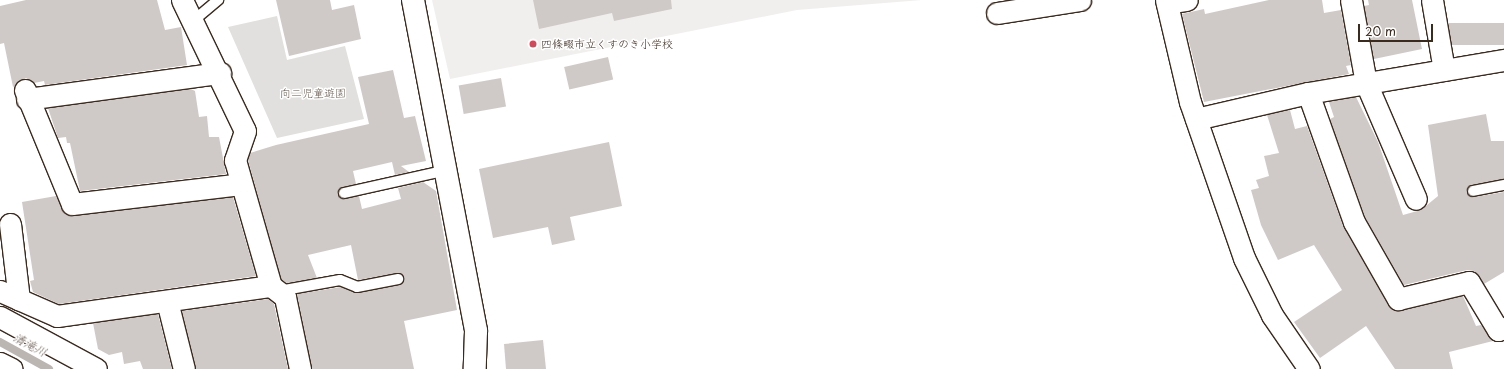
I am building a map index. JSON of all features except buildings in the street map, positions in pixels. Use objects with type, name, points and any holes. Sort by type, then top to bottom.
[{"type":"street","points":[[182,0],[220,73],[245,131],[235,160],[241,184],[274,289],[284,297],[300,369]]},
{"type":"street","points":[[413,0],[447,170],[476,331],[475,369]]},
{"type":"street","points":[[997,13],[1080,0]]},
{"type":"street","points":[[1188,0],[1166,2],[1172,36],[1196,119],[1244,258],[1272,315],[1309,369]]},
{"type":"street","points":[[1351,0],[1366,83],[1416,199]]},
{"type":"street","points":[[1432,0],[1444,70]]},
{"type":"street","points":[[1196,119],[1308,93],[1504,60]]},
{"type":"street","points":[[220,73],[26,95],[72,204],[241,184]]},
{"type":"street","points":[[1308,93],[1354,222],[1398,299],[1469,282],[1502,332]]},
{"type":"street","points":[[10,224],[19,299]]},
{"type":"street","points":[[0,291],[57,316],[167,301],[274,289]]},
{"type":"street","points":[[167,301],[184,369]]},
{"type":"street","points":[[0,317],[96,369]]},
{"type":"street","points":[[0,363],[12,369]]},
{"type":"lane","points":[[193,21],[218,0]]},
{"type":"lane","points":[[344,193],[447,170]]},
{"type":"lane","points":[[1473,191],[1504,185]]},
{"type":"lane","points":[[274,289],[340,280],[357,287],[398,279]]},
{"type":"shaded area","name":"四條畷市立くすのき小学校","points":[[432,0],[922,0],[797,10],[450,79]]},
{"type":"green space","name":"向二児童遊園","points":[[277,16],[287,60],[345,46],[364,119],[277,138],[228,27]]},
{"type":"waterway","name":"清滝川","points":[[0,342],[49,369]]},
{"type":"place","name":"四條畷市立くすのき小学校","points":[[533,44]]}]
